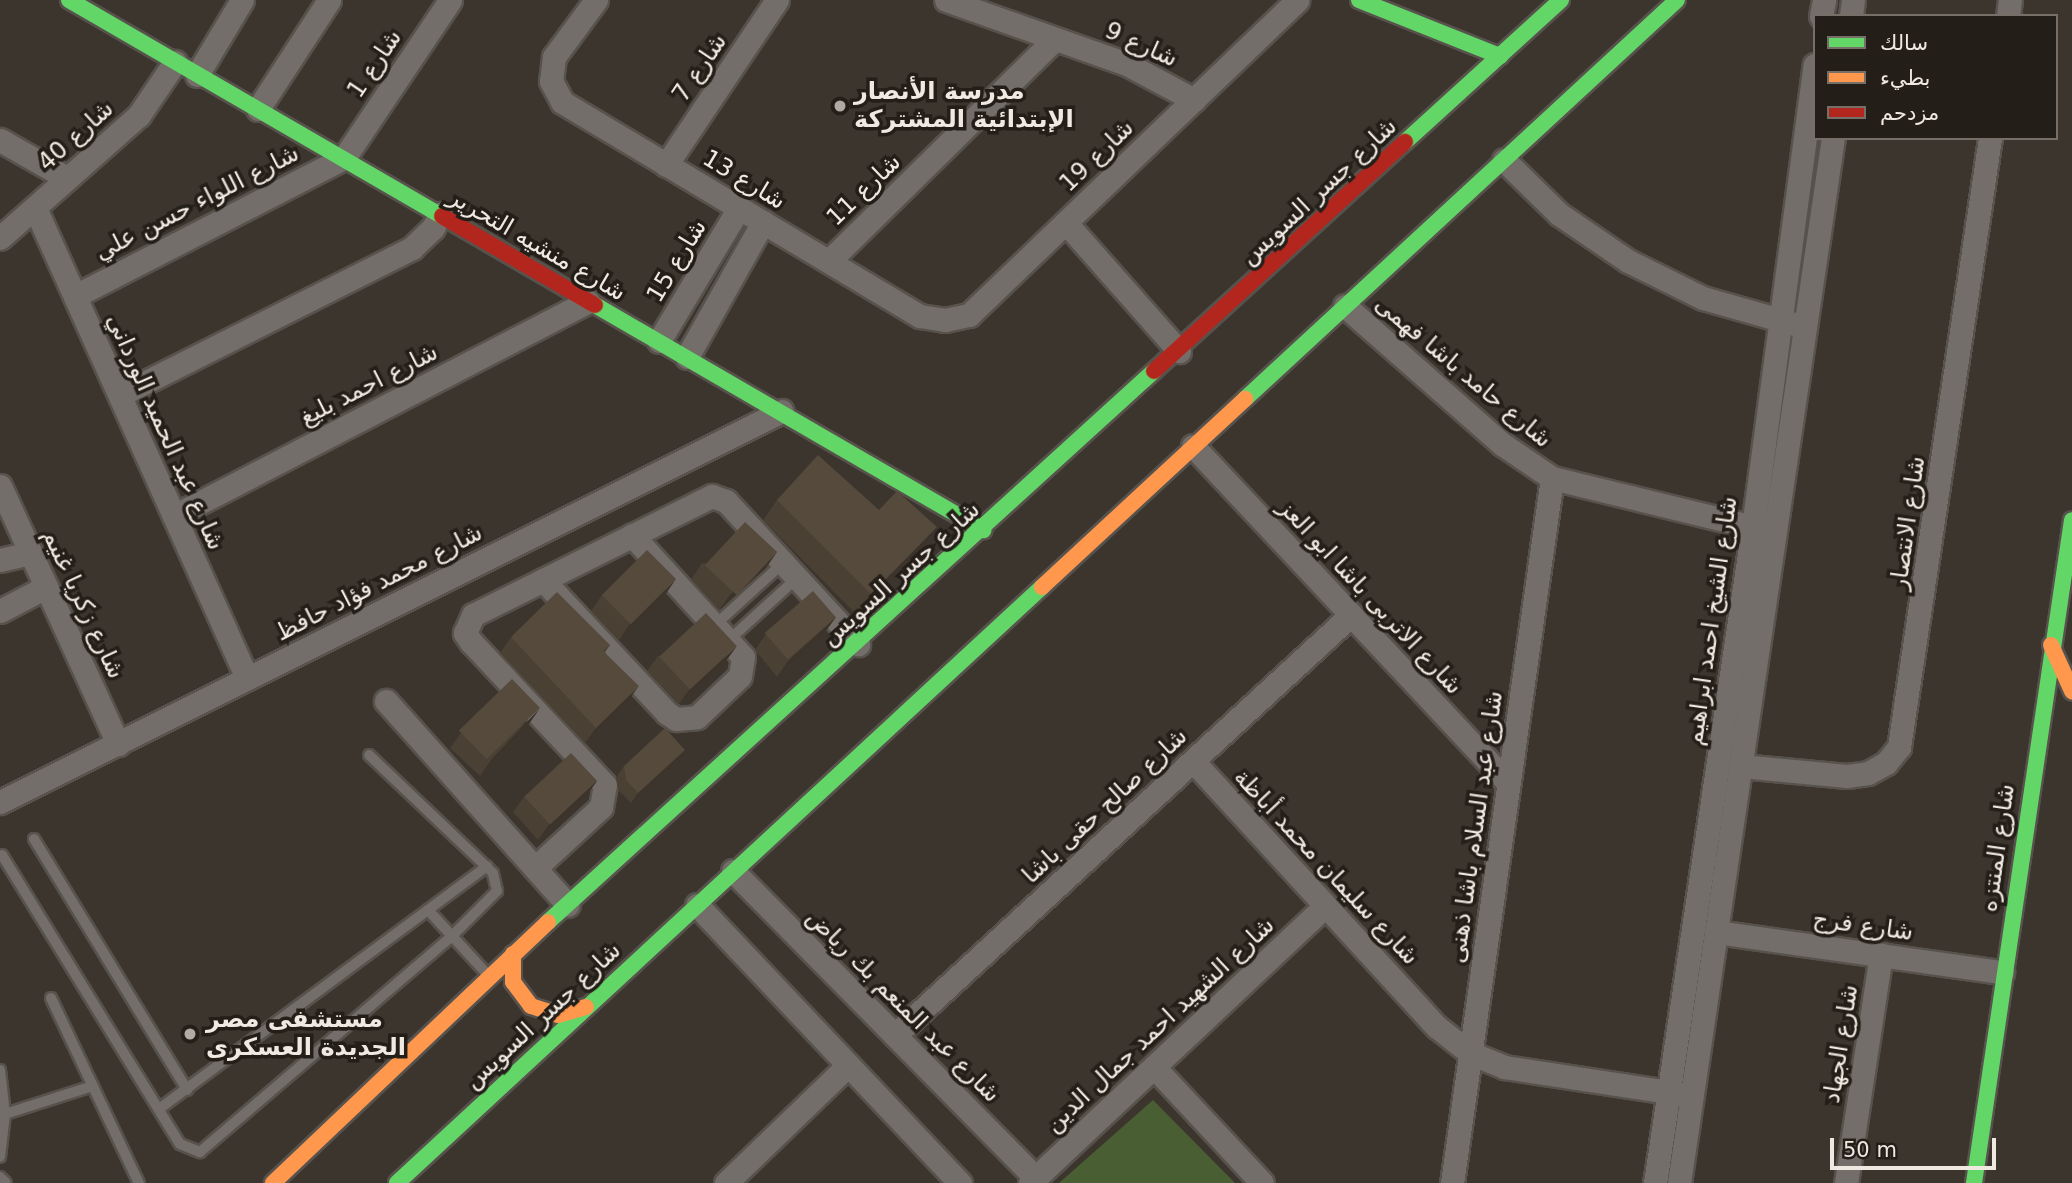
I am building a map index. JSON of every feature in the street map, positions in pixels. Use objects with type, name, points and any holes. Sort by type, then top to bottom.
[{"type":"main road","points":[[1359,0],[1500,56]]},
{"type":"main road","name":"شارع جسر السويس","points":[[273,1183],[489,976],[858,644],[1561,0]]},
{"type":"main road","name":"شارع جسر السويس","points":[[410,1179],[586,1007],[1677,0]]},
{"type":"main road","name":"شارع منشيه التحرير","points":[[77,2],[197,75],[782,411],[983,530]]},
{"type":"main road","name":"شارع المنتزه","points":[[1973,1183],[2055,617],[2072,520]]},
{"type":"main road","points":[[2055,617],[2072,593]]},
{"type":"main road","points":[[2051,645],[2072,691]]},
{"type":"main road","points":[[513,954],[513,982],[531,1006],[558,1015],[586,1007]]},
{"type":"street","points":[[197,75],[242,0]]},
{"type":"street","points":[[258,109],[329,0]]},
{"type":"street","name":"شارع 1","points":[[344,158],[450,0]]},
{"type":"street","name":"شارع 13","points":[[596,0],[554,57],[551,81],[562,102],[920,316]]},
{"type":"street","name":"شارع 7","points":[[666,164],[776,0]]},
{"type":"street","name":"شارع 9","points":[[946,0],[1127,64],[1194,100]]},
{"type":"street","name":"شارع 19","points":[[920,316],[945,320],[970,315],[1298,0]]},
{"type":"street","name":"شارع 11","points":[[828,261],[1055,39]]},
{"type":"street","name":"شارع 40","points":[[0,238],[139,115],[175,62]]},
{"type":"street","name":"شارع الشيخ احمد ابراهيم","points":[[1655,1183],[1753,527],[1813,80]]},
{"type":"street","points":[[0,140],[67,178]]},
{"type":"street","name":"شارع الشيخ احمد ابراهيم","points":[[1679,1183],[1833,140]]},
{"type":"street","name":"شارع الانتصار","points":[[1741,766],[1847,776],[1877,768],[1899,747],[1906,728],[1990,140]]},
{"type":"street","name":"شارع اللواء حسن علي","points":[[75,296],[344,158]]},
{"type":"street","points":[[1504,160],[1559,214],[1628,261],[1703,298],[1806,326]]},
{"type":"street","name":"شارع عبد الحميد الورداني","points":[[35,208],[247,678]]},
{"type":"street","name":"شارع 15","points":[[659,341],[739,208]]},
{"type":"street","points":[[120,395],[412,248],[433,228],[440,214]]},
{"type":"street","points":[[687,357],[762,222]]},
{"type":"street","points":[[1066,223],[1179,351]]},
{"type":"street","name":"شارع احمد بليغ","points":[[174,516],[588,301]]},
{"type":"street","name":"شارع حامد باشا فهمى","points":[[1345,306],[1502,444],[1552,478],[1753,527]]},
{"type":"street","name":"شارع محمد فؤاد حافظ","points":[[0,802],[782,411]]},
{"type":"street","name":"شارع الاتربى باشا ابو العز","points":[[1193,446],[1508,783]]},
{"type":"street","name":"شارع عبد السلام باشا ذهنى","points":[[1451,1183],[1552,478]]},
{"type":"street","name":"شارع زكريا غنيم","points":[[0,486],[118,744]]},
{"type":"street","points":[[535,868],[601,807],[605,785],[465,633],[473,615],[705,498],[726,501],[858,644]]},
{"type":"street","points":[[543,580],[676,719],[698,717],[740,676],[743,657],[632,535]]},
{"type":"street","points":[[0,560],[30,553]]},
{"type":"street","points":[[0,611],[46,587]]},
{"type":"street","name":"شارع صالح حقى باشا","points":[[895,1035],[1351,615]]},
{"type":"street","points":[[386,701],[568,905]]},
{"type":"street","name":"شارع سليمان محمد أباظة","points":[[1192,761],[1437,1027],[1470,1054],[1505,1067],[1692,1096]]},
{"type":"street","name":"شارع عبد المنعم بك رياض","points":[[733,871],[1033,1180]]},
{"type":"street","points":[[697,905],[960,1183]]},
{"type":"street","name":"شارع الشهيد احمد جمال الدين","points":[[1033,1180],[1325,906]]},
{"type":"street","name":"شارع فرج","points":[[1716,932],[2003,972]]},
{"type":"street","name":"شارع الجهاد","points":[[1846,1183],[1881,956]]},
{"type":"street","points":[[726,1183],[848,1065]]},
{"type":"street","points":[[1154,1067],[1262,1183]]},
{"type":"lane","points":[[722,632],[790,570]]},
{"type":"lane","points":[[722,632],[790,570]]},
{"type":"lane","points":[[2,855],[159,1109],[189,1152],[209,1147],[493,900],[497,881],[487,866],[369,755]]},
{"type":"lane","points":[[34,839],[187,1090]]},
{"type":"lane","points":[[159,1109],[487,866]]},
{"type":"lane","points":[[428,911],[489,976]]},
{"type":"lane","points":[[51,998],[139,1183]]},
{"type":"lane","points":[[0,1070],[5,1114],[0,1157]]},
{"type":"lane","points":[[5,1114],[93,1086]]},
{"type":"lane","points":[[0,1177],[6,1183]]},
{"type":"green space","points":[[1153,1100],[1235,1183],[1059,1183]]},
{"type":"building","points":[[818,455],[879,510],[897,491],[937,527],[871,594],[777,500]]},
{"type":"building","points":[[745,522],[777,552],[737,595],[705,565]]},
{"type":"building","points":[[647,550],[676,579],[631,624],[602,595]]},
{"type":"building","points":[[813,591],[836,617],[788,659],[765,633]]},
{"type":"building","points":[[557,592],[610,645],[603,651],[639,686],[596,728],[511,637]]},
{"type":"building","points":[[706,613],[737,646],[690,690],[659,657]]},
{"type":"building","points":[[512,679],[540,708],[487,759],[459,730]]},
{"type":"building","points":[[665,728],[685,750],[638,793],[626,780],[624,766]]},
{"type":"building","points":[[571,753],[597,781],[550,824],[524,797]]},
{"type":"traffic: fast","points":[[69,0],[442,216]]},
{"type":"traffic: fast","points":[[1359,0],[1500,56]]},
{"type":"traffic: fast","points":[[1405,142],[1561,0]]},
{"type":"traffic: fast","points":[[1245,399],[1677,0]]},
{"type":"traffic: fast","points":[[595,305],[983,530]]},
{"type":"traffic: fast","points":[[548,922],[1154,371]]},
{"type":"traffic: fast","points":[[1974,1183],[2072,520]]},
{"type":"traffic: fast","points":[[397,1183],[1042,587]]},
{"type":"traffic: slow","points":[[1042,587],[1245,399]]},
{"type":"traffic: slow","points":[[2051,645],[2072,691]]},
{"type":"traffic: slow","points":[[273,1183],[548,922]]},
{"type":"traffic: slow","points":[[513,954],[513,982],[531,1006],[558,1015],[586,1007]]},
{"type":"traffic: jam","points":[[1154,371],[1405,142]]},
{"type":"traffic: jam","points":[[442,216],[595,305]]},
{"type":"place","name":"مدرسة الأنصار الإبتدائية المشتركة","points":[[840,106]]},
{"type":"place","name":"مستشفى مصر الجديدة العسكرى","points":[[190,1034]]}]
